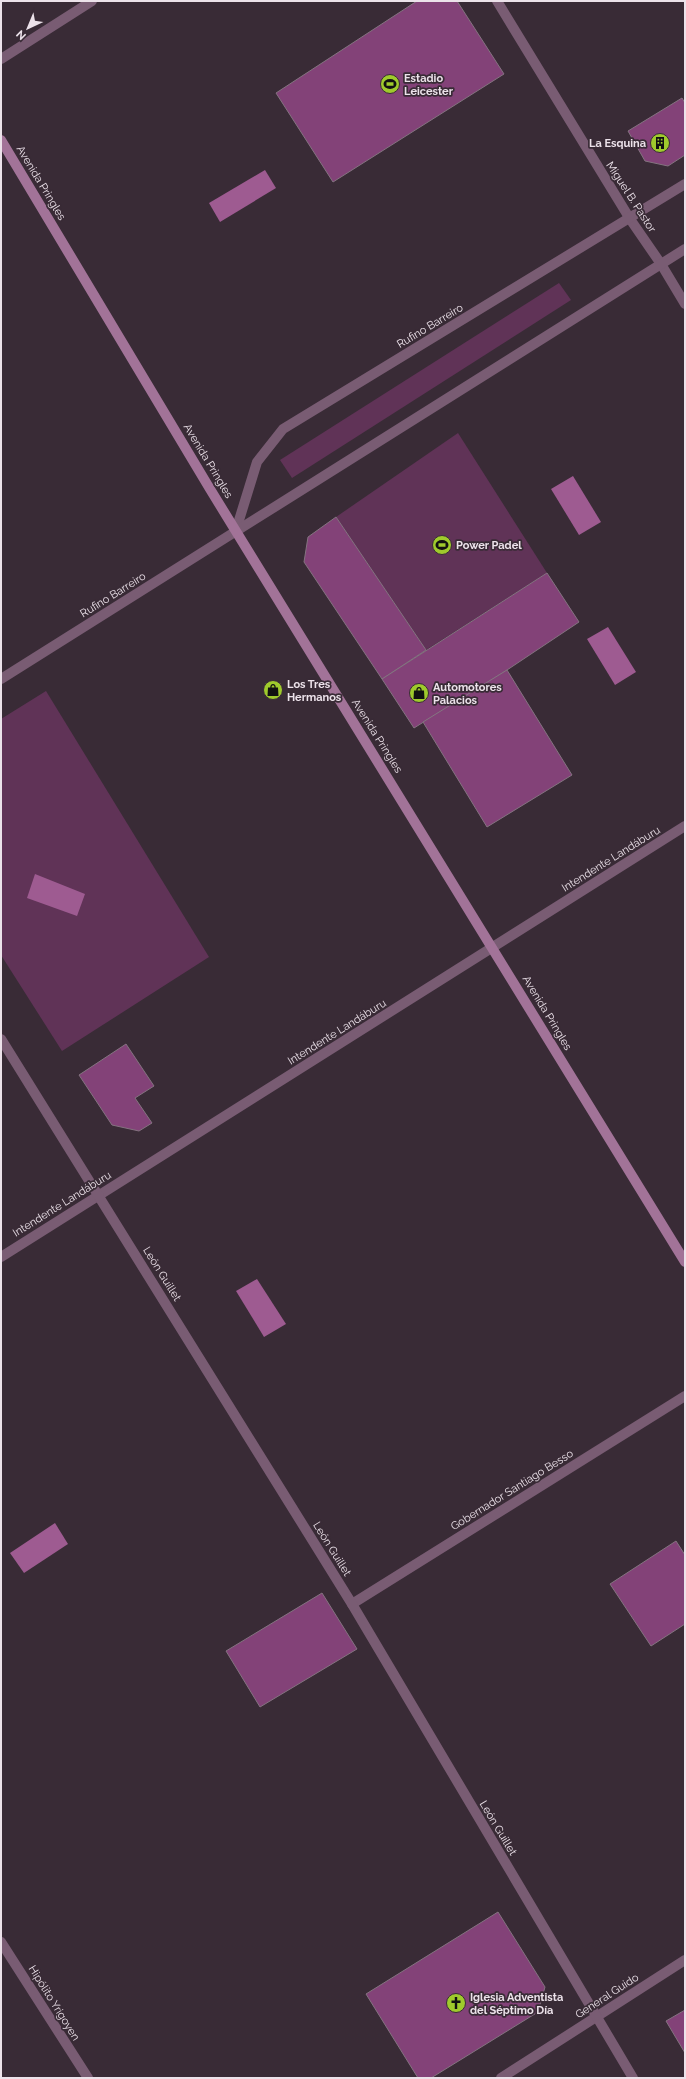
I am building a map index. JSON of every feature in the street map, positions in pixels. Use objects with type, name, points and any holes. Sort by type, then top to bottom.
[{"type":"main road","name":"Avenida Pringles","points":[[1,140],[236,530],[685,1262]]},
{"type":"street","points":[[1,59],[92,1]]},
{"type":"street","name":"Miguel B. Pastor","points":[[497,1],[630,219],[661,264],[685,304]]},
{"type":"street","name":"Rufino Barreiro","points":[[236,530],[257,462],[283,429],[630,219],[685,184]]},
{"type":"street","name":"Rufino Barreiro","points":[[1,679],[187,564],[236,530],[685,249]]},
{"type":"street","name":"Intendente Landáburu","points":[[1,1257],[685,826]]},
{"type":"street","name":"León Guillet","points":[[1,1039],[352,1604],[633,2078]]},
{"type":"street","name":"Gobernador Santiago Besso","points":[[352,1604],[685,1396]]},
{"type":"street","name":"Hipólito Yrigoyen","points":[[1,1942],[88,2078]]},
{"type":"street","name":"General Guido","points":[[501,2078],[685,1960]]},
{"type":"shaded area","points":[[265,170],[276,188],[220,222],[209,203]]},
{"type":"shaded area","points":[[559,283],[571,300],[292,478],[280,460]]},
{"type":"shaded area","name":"Power Padel","points":[[458,433],[547,573],[426,650],[336,517]]},
{"type":"shaded area","points":[[573,476],[601,522],[579,535],[551,489]]},
{"type":"shaded area","points":[[608,627],[636,672],[615,685],[587,639]]},
{"type":"shaded area","points":[[46,691],[209,957],[62,1051],[1,955],[1,719]]},
{"type":"shaded area","points":[[35,874],[85,894],[77,916],[27,898]]},
{"type":"shaded area","points":[[257,1279],[286,1324],[264,1337],[236,1291]]},
{"type":"shaded area","points":[[55,1523],[68,1544],[24,1573],[10,1553]]},
{"type":"building","name":"Estadio Leicester","points":[[417,1],[457,1],[504,74],[333,182],[276,93]]},
{"type":"building","name":"La Esquina","points":[[682,98],[685,103],[685,155],[668,166],[645,161],[628,131]]},
{"type":"building","points":[[336,517],[426,650],[382,679],[304,562],[308,537]]},
{"type":"building","points":[[547,573],[579,622],[507,670],[414,728],[382,679]]},
{"type":"building","points":[[507,670],[572,775],[487,827],[423,722]]},
{"type":"building","points":[[126,1044],[154,1086],[135,1098],[152,1123],[139,1131],[112,1125],[79,1075]]},
{"type":"building","points":[[676,1541],[685,1555],[685,1624],[651,1646],[610,1584]]},
{"type":"building","points":[[322,1593],[357,1649],[260,1707],[226,1651]]},
{"type":"building","name":"Iglesia Adventista del Séptimo Día","points":[[498,1912],[545,1987],[538,2012],[431,2078],[418,2078],[366,1994]]},
{"type":"building","points":[[685,2010],[685,2053],[666,2021]]},
{"type":"place","name":"Estadio Leicester","points":[[390,84]]},
{"type":"place","name":"La Esquina","points":[[660,143]]},
{"type":"place","name":"Power Padel","points":[[442,545]]},
{"type":"place","name":"Los Tres Hermanos","points":[[273,690]]},
{"type":"place","name":"Automotores Palacios","points":[[419,693]]},
{"type":"place","name":"Iglesia Adventista del Séptimo Día","points":[[456,2003]]}]
